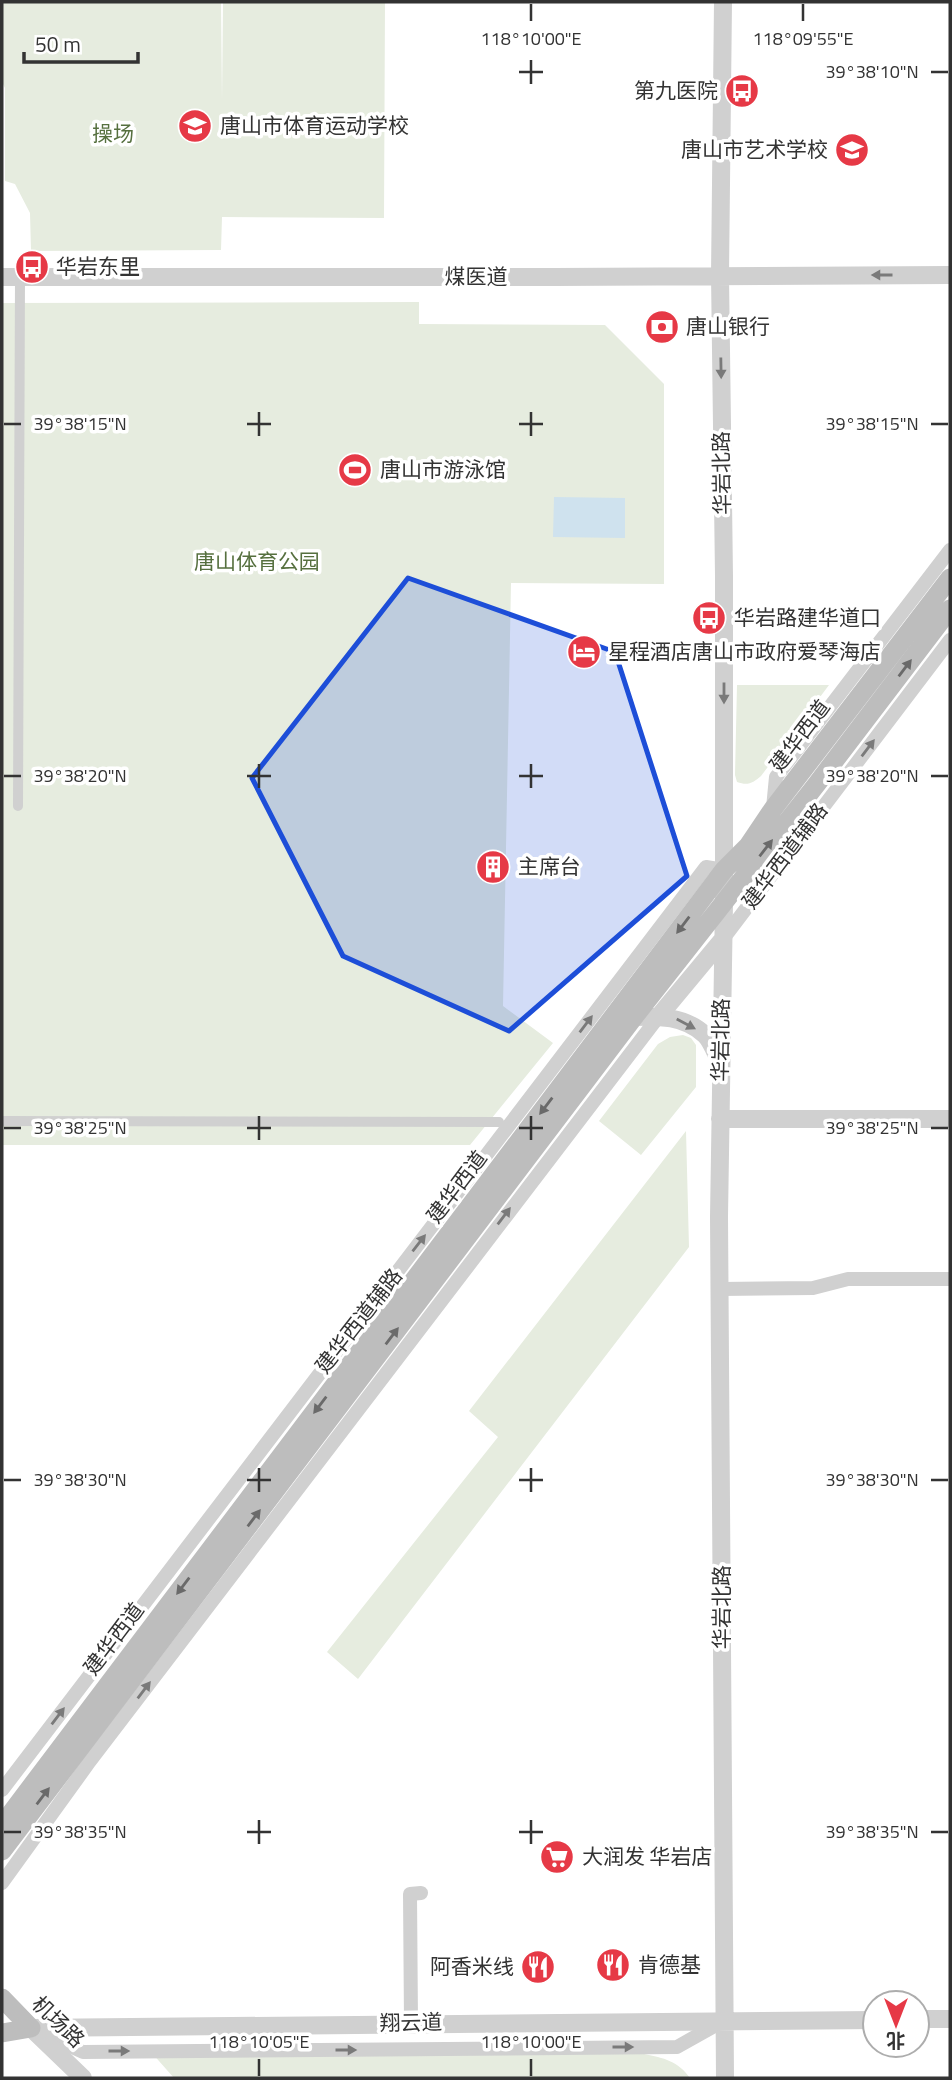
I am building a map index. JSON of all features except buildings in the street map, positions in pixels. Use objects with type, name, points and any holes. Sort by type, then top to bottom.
[{"type":"main road","name":"建华西道","points":[[2,1825],[724,870],[748,846],[773,809],[950,578]]},
{"type":"main road","name":"建华西道","points":[[2,1851],[634,1017],[950,608]]},
{"type":"main road","name":"机场路","points":[[3,2003],[31,2028]]},
{"type":"main road","points":[[2,2033],[31,2028]]},
{"type":"street","name":"华岩北路","points":[[723,2],[720,275],[724,902],[720,1063],[720,1289],[725,2078]]},
{"type":"street","name":"煤医道","points":[[11,277],[950,275]]},
{"type":"street","points":[[11,277],[18,806]]},
{"type":"street","name":"建华西道辅路","points":[[773,809],[776,777],[950,550]]},
{"type":"street","name":"建华西道辅路","points":[[723,939],[950,640]]},
{"type":"street","name":"建华西道辅路","points":[[2,1790],[706,867],[724,870]]},
{"type":"street","points":[[2,1883],[90,1761],[659,1016],[723,939]]},
{"type":"street","points":[[634,1017],[681,1019],[706,1035],[720,1063]]},
{"type":"street","points":[[720,1119],[950,1119]]},
{"type":"street","points":[[2,1121],[499,1122]]},
{"type":"street","points":[[720,1289],[813,1288],[848,1279],[950,1279]]},
{"type":"street","points":[[411,2024],[410,1894],[421,1893]]},
{"type":"street","points":[[931,2020],[950,2019]]},
{"type":"street","points":[[31,2028],[83,2052],[677,2047],[726,2020]]},
{"type":"street","name":"翔云道","points":[[31,2028],[861,2020]]},
{"type":"street","name":"机场路","points":[[31,2028],[83,2078]]},
{"type":"highlighted area","points":[[408,578],[615,652],[687,876],[509,1031],[343,956],[252,778]]},
{"type":"green space","name":"唐山市体育运动学校","points":[[2,2],[221,2],[222,101],[223,2],[385,2],[384,218],[222,217],[221,250],[31,251],[30,213],[15,184],[5,181]]},
{"type":"green space","name":"唐山体育公园","points":[[419,302],[419,324],[605,325],[664,384],[664,584],[511,583],[503,1006],[553,1043],[470,1145],[2,1145],[2,303]]},
{"type":"green space","points":[[737,685],[829,685],[761,776],[747,784],[737,782],[735,775]]},
{"type":"green space","points":[[683,1035],[691,1038],[696,1045],[696,1087],[641,1155],[599,1121],[658,1044],[670,1037]]},
{"type":"green space","points":[[686,1131],[689,1247],[358,1679],[327,1652],[498,1437],[469,1411]]},
{"type":"green space","points":[[151,2052],[644,2054],[670,2061],[690,2078],[174,2078]]},
{"type":"water","points":[[554,497],[625,498],[625,538],[553,537]]},
{"type":"place","name":"第九医院","points":[[742,91]]},
{"type":"place","name":"唐山市体育运动学校","points":[[195,126]]},
{"type":"place","name":"唐山市艺术学校","points":[[852,150]]},
{"type":"place","name":"华岩东里","points":[[32,267]]},
{"type":"place","name":"唐山银行","points":[[662,327]]},
{"type":"place","name":"唐山市游泳馆","points":[[355,470]]},
{"type":"place","name":"华岩路建华道口","points":[[709,618]]},
{"type":"place","name":"星程酒店唐山市政府爱琴海店","points":[[584,652]]},
{"type":"place","name":"主席台","points":[[493,867]]},
{"type":"place","name":"大润发 华岩店","points":[[557,1857]]},
{"type":"place","name":"肯德基","points":[[613,1965]]},
{"type":"place","name":"阿香米线","points":[[538,1967]]},
{"type":"park label","name":"操场","points":[[113,134]]}]
